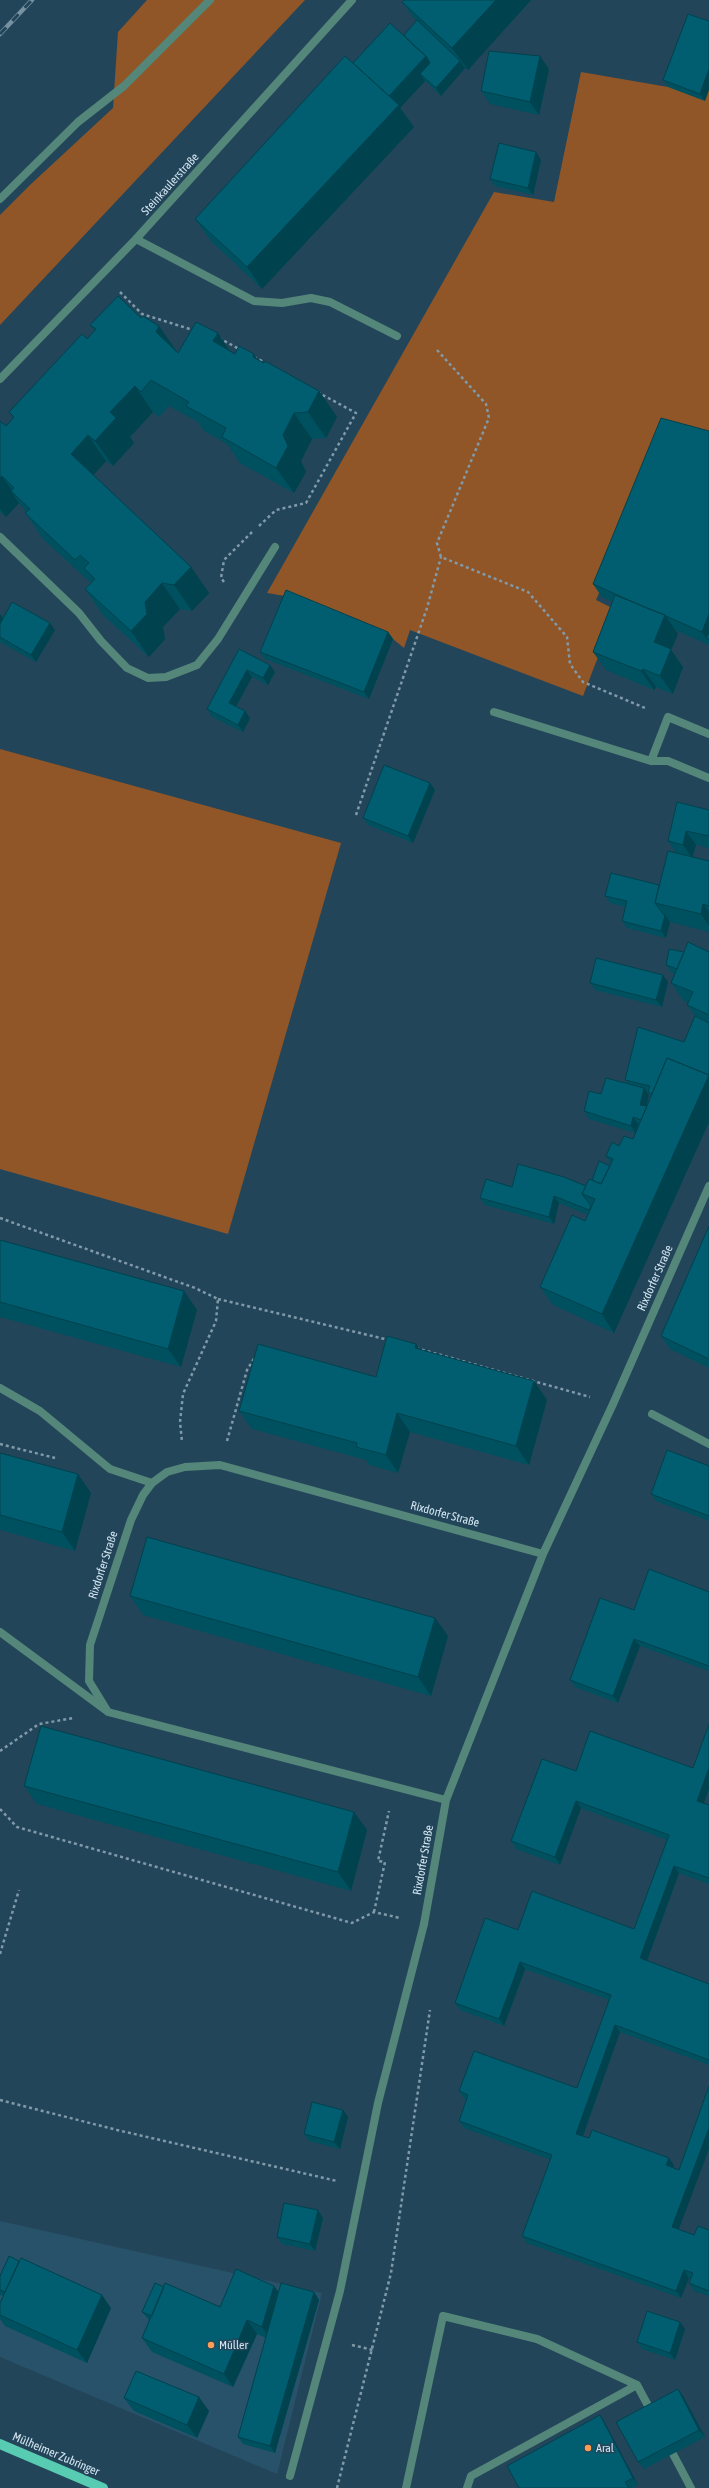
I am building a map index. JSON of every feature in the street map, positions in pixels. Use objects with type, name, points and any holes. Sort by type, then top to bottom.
[{"type":"main road","name":"Mülheimer Zubringer","points":[[0,2444],[103,2488]]},
{"type":"street","points":[[0,199],[78,122],[124,86],[210,0]]},
{"type":"street","name":"Steinkaulerstraße","points":[[0,379],[136,239],[352,0]]},
{"type":"street","points":[[136,239],[254,301],[282,303],[311,298],[330,302],[397,336]]},
{"type":"street","points":[[0,537],[79,613],[101,641],[127,668],[148,678],[166,677],[197,665],[218,639],[275,547]]},
{"type":"street","points":[[494,712],[651,761],[668,761],[709,778]]},
{"type":"street","points":[[651,761],[668,717],[709,734]]},
{"type":"street","name":"Rixdorfer Straße","points":[[290,2476],[340,2291],[378,2104],[424,1924],[446,1800],[544,1554],[613,1404],[709,1186]]},
{"type":"street","points":[[0,1388],[40,1411],[110,1469],[152,1483]]},
{"type":"street","points":[[652,1414],[709,1444]]},
{"type":"street","name":"Rixdorfer Straße","points":[[108,1712],[89,1681],[90,1645],[131,1520],[143,1495],[152,1483],[167,1472],[185,1467],[220,1465],[544,1554]]},
{"type":"street","points":[[0,1632],[108,1712],[446,1800]]},
{"type":"street","points":[[406,2488],[443,2316],[537,2339],[637,2385],[652,2413]]},
{"type":"street","points":[[466,2488],[471,2476],[637,2385]]},
{"type":"street","points":[[673,2454],[691,2488]]},
{"type":"path","points":[[103,274],[142,314],[200,332]]},
{"type":"path","points":[[215,337],[242,350]]},
{"type":"path","points":[[356,815],[427,608],[441,557],[437,543],[489,418],[486,404],[437,350]]},
{"type":"path","points":[[249,354],[269,365]]},
{"type":"path","points":[[242,600],[221,578],[224,560],[276,510],[306,503],[356,413],[316,391]]},
{"type":"path","points":[[441,557],[528,592],[567,637],[570,664],[583,682],[668,717]]},
{"type":"path","points":[[0,1218],[195,1288],[218,1299],[391,1341],[389,1348]]},
{"type":"path","points":[[185,1467],[180,1422],[183,1394],[216,1321],[218,1299]]},
{"type":"path","points":[[414,1347],[613,1404]]},
{"type":"path","points":[[220,1465],[247,1370],[257,1354]]},
{"type":"path","points":[[0,1752],[39,1724],[108,1712]]},
{"type":"path","points":[[374,1912],[385,1862],[378,1861],[394,1786]]},
{"type":"path","points":[[0,1809],[17,1827],[352,1923],[374,1912],[424,1924]]},
{"type":"path","points":[[0,1954],[19,1890]]},
{"type":"path","points":[[337,2488],[391,2273],[430,2004]]},
{"type":"path","points":[[0,2100],[124,2132],[361,2186]]},
{"type":"shaded area","points":[[147,0],[305,0],[0,325],[0,215],[113,108],[118,32]]},
{"type":"shaded area","points":[[581,72],[668,87],[709,90],[709,442],[667,433],[596,600],[616,610],[583,696],[410,630],[404,648],[393,639],[291,597],[267,593],[494,192],[554,202]]},
{"type":"shaded area","points":[[0,749],[341,843],[228,1234],[0,1169]]},
{"type":"shaded area","points":[[0,2221],[322,2293],[277,2474],[0,2357]]},
{"type":"building","points":[[404,0],[496,0],[452,48],[402,2]]},
{"type":"building","points":[[688,14],[709,21],[709,69],[700,94],[663,80]]},
{"type":"building","points":[[417,20],[460,61],[436,88],[420,74],[430,63],[426,56],[404,35]]},
{"type":"building","points":[[390,23],[426,56],[389,96],[353,63]]},
{"type":"building","points":[[489,51],[540,56],[530,102],[481,91]]},
{"type":"building","points":[[345,56],[399,105],[247,267],[195,219]]},
{"type":"building","points":[[499,143],[536,152],[528,188],[490,179]]},
{"type":"building","points":[[118,296],[141,318],[143,316],[159,326],[156,332],[178,353],[196,322],[218,333],[213,341],[235,354],[239,346],[254,354],[253,357],[264,363],[265,361],[319,391],[308,412],[294,413],[283,435],[288,446],[276,468],[222,437],[226,428],[186,406],[189,402],[151,380],[141,392],[135,386],[110,412],[116,418],[95,441],[88,435],[71,454],[191,567],[174,585],[162,583],[145,602],[147,614],[131,631],[85,589],[95,579],[84,568],[89,563],[80,555],[75,560],[25,513],[30,509],[11,491],[14,488],[2,476],[0,478],[0,421],[6,426],[14,417],[9,412],[82,334],[87,339],[96,329],[90,325]]},
{"type":"building","points":[[661,418],[709,431],[709,614],[702,632],[593,584]]},
{"type":"building","points":[[286,590],[388,632],[364,692],[260,652]]},
{"type":"building","points":[[615,595],[665,615],[654,642],[671,649],[660,676],[643,669],[641,671],[593,652]]},
{"type":"building","points":[[12,602],[50,623],[31,655],[0,637],[0,624]]},
{"type":"building","points":[[709,632],[709,640],[706,638]]},
{"type":"building","points":[[239,649],[270,665],[263,678],[247,670],[229,703],[245,711],[238,725],[207,709]]},
{"type":"building","points":[[384,765],[430,783],[408,836],[363,818]]},
{"type":"building","points":[[677,802],[709,810],[709,836],[686,831],[683,845],[668,841]]},
{"type":"building","points":[[668,851],[709,861],[709,906],[703,904],[701,914],[655,903]]},
{"type":"building","points":[[611,873],[659,885],[655,903],[665,915],[661,931],[622,921],[627,901],[605,896]]},
{"type":"building","points":[[688,942],[709,952],[709,1015],[687,1005],[693,992],[671,983]]},
{"type":"building","points":[[669,949],[684,952],[677,969],[666,965]]},
{"type":"building","points":[[596,958],[663,975],[656,1000],[590,983]]},
{"type":"building","points":[[695,1016],[709,1023],[709,1075],[667,1058],[652,1094],[648,1092],[650,1086],[625,1080],[638,1027],[684,1042]]},
{"type":"building","points":[[667,1058],[709,1075],[602,1314],[540,1287],[572,1215],[585,1221],[595,1199],[582,1194],[589,1179],[601,1184],[613,1159],[606,1156],[612,1142],[619,1146],[624,1136],[633,1139]]},
{"type":"building","points":[[606,1078],[644,1088],[640,1105],[647,1106],[641,1120],[633,1117],[631,1126],[584,1111],[589,1091],[601,1094]]},
{"type":"building","points":[[599,1161],[610,1166],[601,1184],[592,1180]]},
{"type":"building","points":[[518,1164],[564,1177],[586,1186],[582,1194],[591,1206],[589,1210],[554,1196],[549,1217],[480,1198],[486,1179],[512,1187]]},
{"type":"building","points":[[709,1226],[709,1359],[661,1336]]},
{"type":"building","points":[[0,1240],[184,1291],[168,1349],[0,1302]]},
{"type":"building","points":[[387,1336],[416,1344],[415,1348],[534,1381],[516,1446],[397,1413],[386,1455],[356,1447],[357,1443],[239,1411],[258,1344],[376,1377]]},
{"type":"building","points":[[667,1450],[709,1466],[709,1516],[651,1494]]},
{"type":"building","points":[[0,1453],[78,1474],[62,1532],[0,1515]]},
{"type":"building","points":[[147,1537],[435,1618],[418,1677],[130,1596]]},
{"type":"building","points":[[649,1569],[709,1592],[709,1666],[634,1639],[613,1696],[570,1680],[600,1598],[634,1610]]},
{"type":"building","points":[[709,1724],[709,1768],[697,1801],[709,1805],[709,1878],[674,1866],[640,1958],[709,1984],[709,2060],[615,2025],[576,2134],[589,2138],[592,2130],[669,2158],[666,2165],[679,2170],[709,2086],[709,2128],[672,2227],[694,2235],[698,2226],[709,2230],[709,2291],[689,2283],[693,2273],[684,2270],[676,2291],[522,2236],[552,2155],[459,2121],[468,2095],[459,2091],[474,2051],[577,2088],[611,1995],[520,1962],[499,2019],[455,2003],[485,1918],[518,1930],[532,1891],[634,1929],[669,1835],[576,1801],[555,1857],[511,1841],[542,1759],[576,1771],[590,1731],[693,1768]]},
{"type":"building","points":[[41,1726],[354,1812],[338,1872],[24,1786]]},
{"type":"building","points":[[312,2102],[343,2110],[334,2142],[304,2134]]},
{"type":"building","points":[[284,2203],[318,2210],[310,2244],[277,2237]]},
{"type":"building","points":[[9,2256],[19,2261],[5,2292],[0,2290],[0,2276]]},
{"type":"building","points":[[21,2258],[102,2295],[77,2350],[0,2315],[0,2303]]},
{"type":"building","points":[[236,2269],[274,2286],[262,2327],[247,2320],[224,2374],[142,2338],[165,2283],[220,2307]]},
{"type":"building","points":[[155,2283],[164,2287],[152,2316],[142,2312]]},
{"type":"building","points":[[281,2283],[314,2292],[270,2446],[238,2437]]},
{"type":"building","points":[[647,2311],[680,2322],[670,2353],[637,2342]]},
{"type":"building","points":[[136,2371],[199,2397],[187,2425],[124,2398]]},
{"type":"building","points":[[678,2389],[699,2430],[638,2462],[616,2422]]},
{"type":"building","name":"Aral","points":[[600,2415],[633,2478],[625,2482],[629,2488],[519,2488],[507,2466]]},
{"type":"railway","points":[[0,34],[32,0]]},
{"type":"place","name":"Müller","points":[[211,2345]]},
{"type":"place","name":"Aral","points":[[588,2448]]}]
